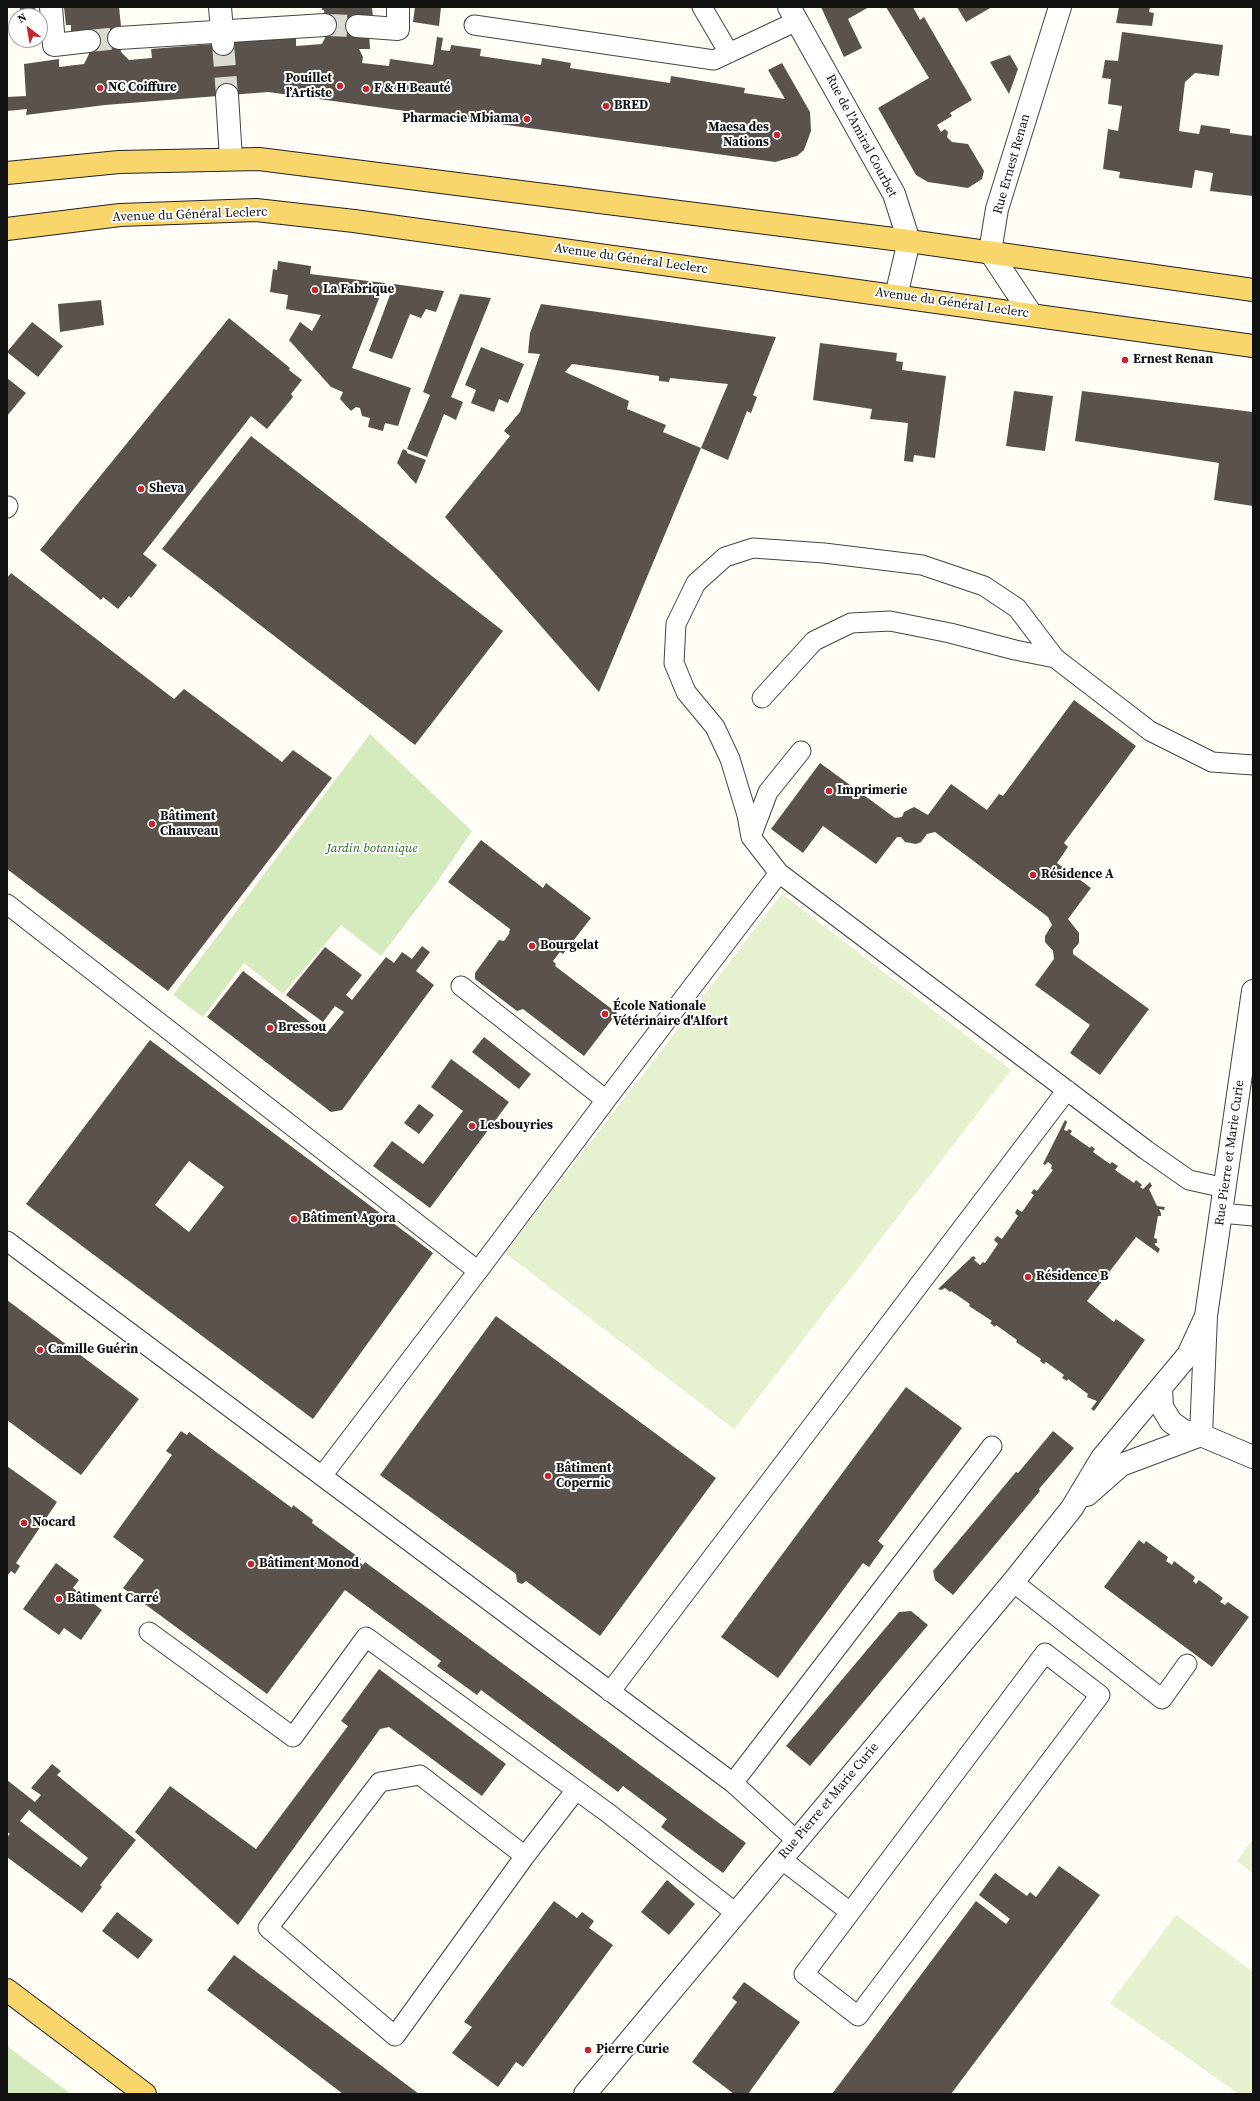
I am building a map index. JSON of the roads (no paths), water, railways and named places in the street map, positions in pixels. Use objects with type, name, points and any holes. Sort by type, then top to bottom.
[{"type":"main road","points":[[7,173],[119,162],[259,159],[909,241],[1253,290]]},
{"type":"main road","name":"Avenue du Général Leclerc","points":[[7,229],[120,215],[256,210],[354,221],[1253,346]]},
{"type":"main road","points":[[7,1990],[146,2094]]},
{"type":"street","points":[[50,7],[54,45],[88,41]]},
{"type":"street","points":[[220,7],[222,38]]},
{"type":"street","points":[[356,26],[398,29],[398,7]]},
{"type":"street","name":"Rue Ernest Renan","points":[[990,252],[997,209],[1060,7]]},
{"type":"street","name":"Rue de l'Amiral Courbet","points":[[793,14],[888,179],[909,241]]},
{"type":"street","points":[[119,38],[222,38],[325,25]]},
{"type":"street","points":[[227,95],[231,159]]},
{"type":"street","points":[[896,296],[909,241]]},
{"type":"street","points":[[990,252],[1031,314]]},
{"type":"street","name":"Rue Pierre et Marie Curie","points":[[1072,1508],[1121,1465],[1201,1435],[1206,1316],[1253,991]]},
{"type":"street","name":"Rue Pierre et Marie Curie","points":[[585,2094],[1013,1582],[1072,1508],[1102,1458],[1188,1355],[1206,1316]]},
{"type":"street","points":[[1161,1389],[1162,1407],[1171,1422],[1184,1431],[1201,1435],[1253,1457]]},
{"type":"lane","points":[[702,7],[730,53]]},
{"type":"lane","points":[[474,25],[714,60],[730,53],[793,14]]},
{"type":"lane","points":[[1225,1188],[1190,1180],[1067,1090],[779,873],[751,837],[747,815],[730,759],[715,727],[686,692],[674,663],[676,624],[696,583],[725,557],[753,548],[824,553],[922,565],[984,586],[1017,608],[1055,658],[1150,731],[1212,762],[1253,765]]},
{"type":"lane","points":[[762,698],[814,642],[851,623],[890,621],[950,633],[1015,650],[1055,658]]},
{"type":"lane","points":[[751,837],[768,792],[801,751]]},
{"type":"lane","points":[[322,1476],[779,873]]},
{"type":"lane","points":[[7,904],[478,1271]]},
{"type":"lane","points":[[461,986],[606,1100]]},
{"type":"lane","points":[[610,1692],[1067,1090]]},
{"type":"lane","points":[[1221,1213],[1253,1216]]},
{"type":"lane","points":[[7,1241],[733,1783],[796,1840]]},
{"type":"lane","points":[[733,1783],[992,1446]]},
{"type":"lane","points":[[1013,1582],[1162,1699],[1187,1664]]},
{"type":"lane","points":[[149,1632],[293,1737],[366,1637],[576,1790],[737,1914]]},
{"type":"lane","points":[[1045,1653],[1100,1695],[858,2016],[804,1974],[850,1912],[1045,1653]]},
{"type":"lane","points":[[525,1856],[420,1776],[380,1782],[268,1928],[395,2036],[525,1856],[576,1790]]},
{"type":"lane","points":[[780,1859],[850,1912]]},
{"type":"tunnel","points":[[325,25],[357,26]]},
{"type":"tunnel","points":[[89,41],[119,38]]},
{"type":"tunnel","points":[[223,44],[227,95]]},
{"type":"place","name":"Pouillet l’Artiste","points":[[340,86]]},
{"type":"place","name":"NC Coiffure","points":[[100,88]]},
{"type":"place","name":"F & H Beauté","points":[[366,89]]},
{"type":"place","name":"BRED","points":[[606,106]]},
{"type":"place","name":"Pharmacie Mbiama","points":[[527,119]]},
{"type":"place","name":"Maesa des Nations","points":[[777,135]]},
{"type":"place","name":"La Fabrique","points":[[315,290]]},
{"type":"place","name":"Ernest Renan","points":[[1125,360]]},
{"type":"place","name":"Sheva","points":[[141,489]]},
{"type":"place","name":"Imprimerie","points":[[829,791]]},
{"type":"place","name":"Bâtiment Chauveau","points":[[152,824]]},
{"type":"place","name":"Résidence A","points":[[1033,875]]},
{"type":"place","name":"Bourgelat","points":[[532,946]]},
{"type":"place","name":"École Nationale Vétérinaire d'Alfort","points":[[605,1014]]},
{"type":"place","name":"Bressou","points":[[270,1028]]},
{"type":"place","name":"Lesbouyries","points":[[472,1126]]},
{"type":"place","name":"Bâtiment Agora","points":[[294,1219]]},
{"type":"place","name":"Résidence B","points":[[1028,1277]]},
{"type":"place","name":"Camille Guérin","points":[[40,1350]]},
{"type":"place","name":"Bâtiment Copernic","points":[[548,1476]]},
{"type":"place","name":"Nocard","points":[[24,1523]]},
{"type":"place","name":"Bâtiment Monod","points":[[251,1564]]},
{"type":"place","name":"Bâtiment Carré","points":[[59,1599]]},
{"type":"place","name":"Pierre Curie","points":[[588,2050]]},
{"type":"park label","name":"Jardin botanique","points":[[372,849]]}]
